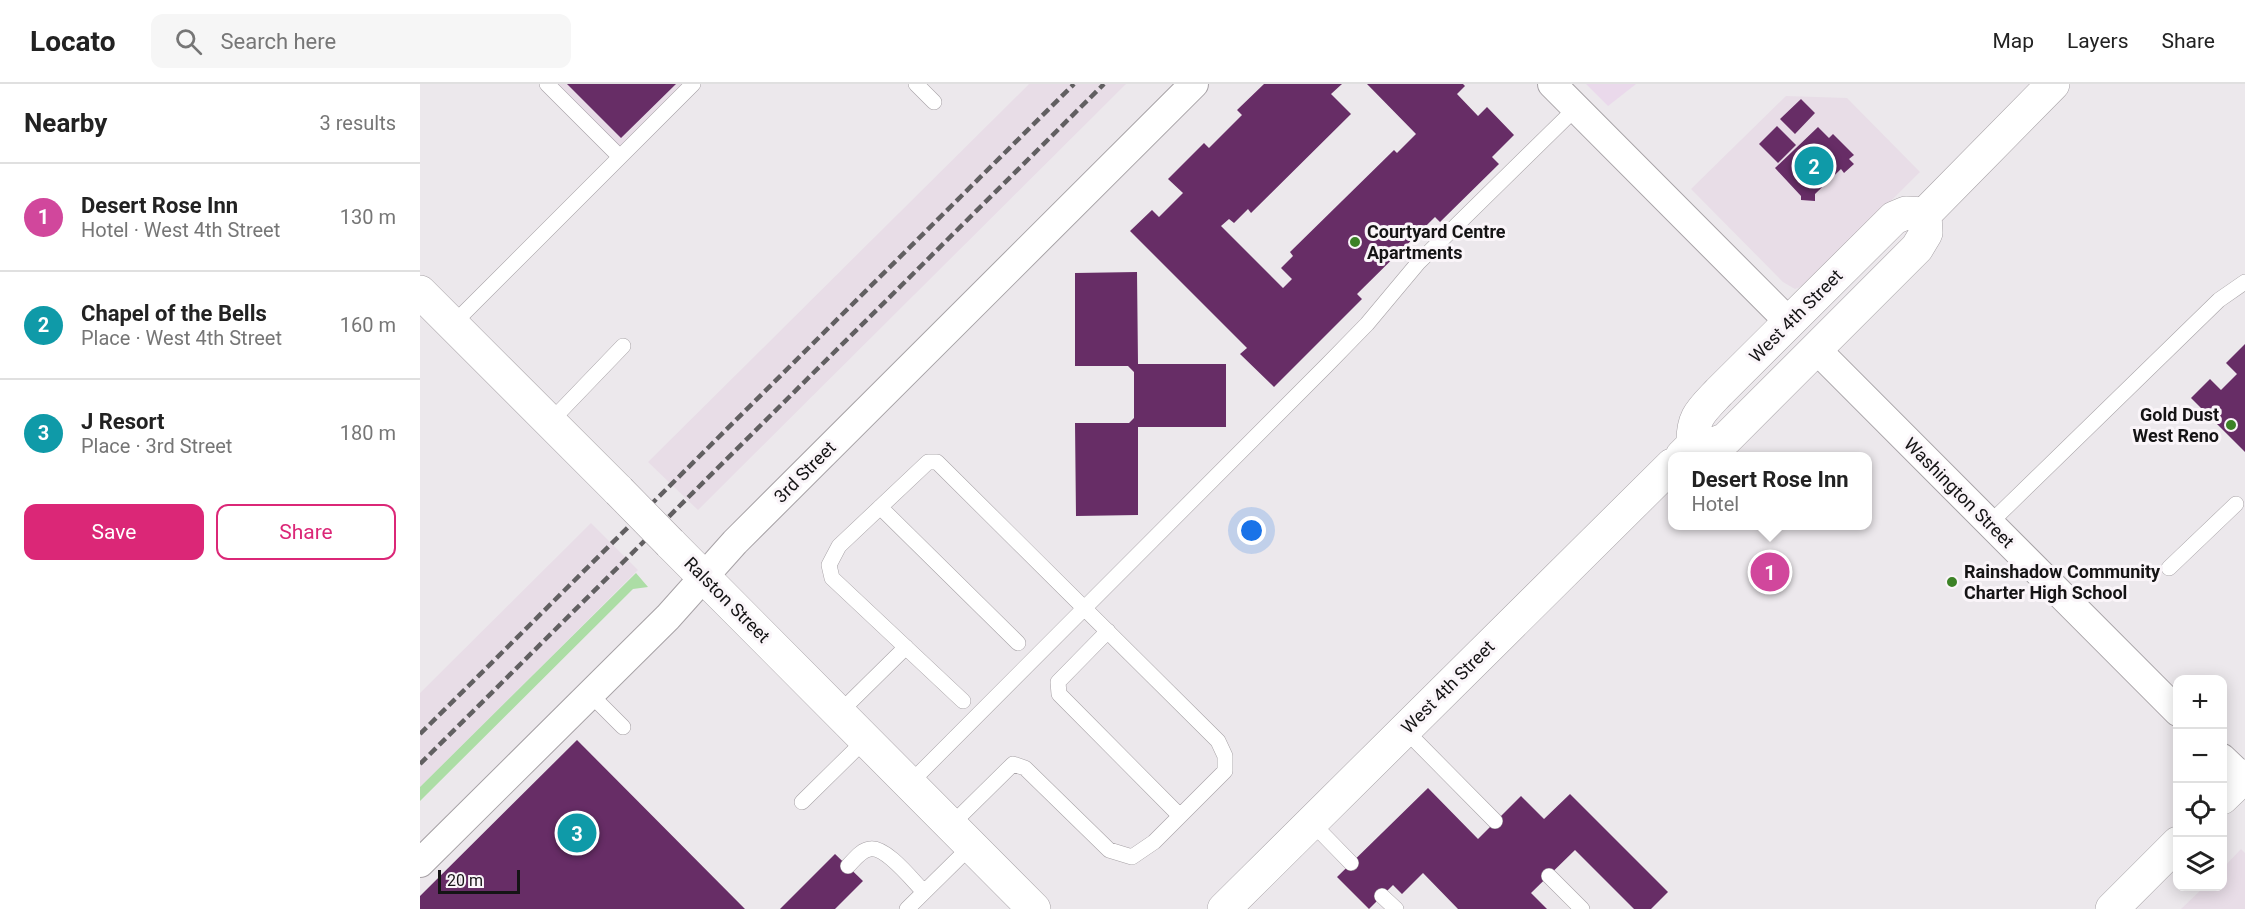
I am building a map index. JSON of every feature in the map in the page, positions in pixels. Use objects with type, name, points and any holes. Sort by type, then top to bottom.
[{"type":"main road","points":[[1693,452],[1726,439],[1917,248],[1926,232],[1925,214],[2053,84]]},
{"type":"main road","name":"West 4th Street","points":[[1683,452],[1698,414],[1894,218],[1906,213],[1925,214]]},
{"type":"main road","name":"Ralston Street","points":[[420,292],[1034,909]]},
{"type":"main road","name":"West 4th Street","points":[[1224,909],[1668,470]]},
{"type":"main road","points":[[2112,909],[2173,848]]},
{"type":"street","name":"3rd Street","points":[[420,863],[675,609],[703,576],[1194,84]]},
{"type":"street","points":[[1552,84],[1790,323]]},
{"type":"street","name":"Washington Street","points":[[1817,350],[2173,707]]},
{"type":"lane","points":[[547,84],[620,157]]},
{"type":"lane","points":[[453,324],[693,84]]},
{"type":"lane","points":[[916,84],[934,102]]},
{"type":"lane","points":[[909,784],[1358,334],[1418,263],[1576,108]]},
{"type":"lane","points":[[1989,523],[2219,300],[2245,282]]},
{"type":"lane","points":[[550,422],[623,346]]},
{"type":"lane","points":[[907,909],[924,892],[960,836],[1013,764],[1026,768],[1109,850],[1121,856],[1132,856],[1154,842],[1225,771],[1226,756],[1218,741],[938,462],[928,462],[839,546],[829,565],[832,578],[963,701]]},
{"type":"lane","points":[[2169,568],[2236,504]]},
{"type":"lane","points":[[880,507],[1018,643]]},
{"type":"lane","points":[[1108,631],[1058,682],[1059,694],[1180,816]]},
{"type":"lane","points":[[839,714],[906,647]]},
{"type":"lane","points":[[590,694],[623,727]]},
{"type":"lane","points":[[1405,730],[1495,821]]},
{"type":"lane","points":[[802,802],[865,740]]},
{"type":"lane","points":[[1311,822],[1351,863]]},
{"type":"lane","points":[[848,866],[860,853],[871,848],[885,852],[924,892]]},
{"type":"lane","points":[[1549,876],[1582,909]]},
{"type":"lane","points":[[1382,896],[1396,909]]},
{"type":"shaded area","points":[[547,84],[693,84],[620,157]]},
{"type":"shaded area","points":[[1029,84],[1126,84],[698,510],[648,462]]},
{"type":"shaded area","points":[[1586,84],[1636,84],[1608,106]]},
{"type":"shaded area","points":[[1786,96],[1847,98],[1920,172],[1807,284],[1795,289],[1783,282],[1691,189]]},
{"type":"shaded area","points":[[591,523],[638,570],[420,787],[420,693]]},
{"type":"shaded area","points":[[2241,849],[2245,853],[2245,909],[2181,909],[2200,891],[2227,891],[2227,864]]},
{"type":"green space","points":[[636,573],[648,587],[633,589],[420,801],[420,787]]},
{"type":"building","points":[[567,84],[676,84],[621,138]]},
{"type":"building","name":"Courtyard Centre Apartments","points":[[1264,84],[1342,84],[1331,94],[1351,114],[1251,213],[1248,209],[1234,223],[1229,219],[1221,226],[1283,288],[1292,279],[1281,268],[1293,256],[1290,252],[1394,150],[1397,153],[1416,134],[1367,84],[1463,84],[1465,86],[1457,94],[1478,116],[1487,107],[1514,135],[1492,157],[1499,164],[1440,222],[1435,217],[1357,294],[1362,299],[1274,387],[1240,354],[1247,348],[1130,231],[1152,210],[1159,217],[1183,193],[1168,179],[1204,143],[1209,148],[1242,115],[1237,110]]},
{"type":"building","points":[[1801,99],[1815,113],[1795,134],[1780,119]]},
{"type":"building","points":[[1777,126],[1796,145],[1778,163],[1759,144]]},
{"type":"building","points":[[1818,127],[1829,138],[1833,134],[1854,155],[1849,159],[1854,164],[1844,173],[1841,169],[1815,194],[1815,201],[1801,200],[1801,196],[1775,168]]},
{"type":"building","points":[[1137,272],[1138,364],[1226,364],[1226,427],[1138,427],[1138,515],[1076,516],[1075,423],[1129,423],[1134,418],[1134,372],[1128,366],[1075,366],[1075,273]]},
{"type":"building","name":"Gold Dust West Reno","points":[[2245,344],[2245,452],[2191,398],[2210,379],[2221,390],[2237,374],[2226,363]]},
{"type":"building","points":[[577,740],[745,909],[420,909],[420,896]]},
{"type":"building","points":[[1428,788],[1478,839],[1521,796],[1544,819],[1570,794],[1668,892],[1651,909],[1634,909],[1575,850],[1531,893],[1547,909],[1458,909],[1423,873],[1402,894],[1393,885],[1369,909],[1337,877]]},
{"type":"building","points":[[835,854],[863,881],[835,909],[780,909]]},
{"type":"railway","points":[[420,734],[1074,84]]},
{"type":"railway","points":[[420,764],[1104,84]]},
{"type":"place","name":"Chapel of the Bells","points":[[1814,166]]},
{"type":"place","name":"Courtyard Centre Apartments","points":[[1355,242]]},
{"type":"place","name":"Gold Dust West Reno","points":[[2231,425]]},
{"type":"place","name":"Desert Rose Inn","points":[[1770,572]]},
{"type":"place","name":"Rainshadow Community Charter High School","points":[[1952,582]]},
{"type":"place","name":"J Resort","points":[[577,833]]}]
